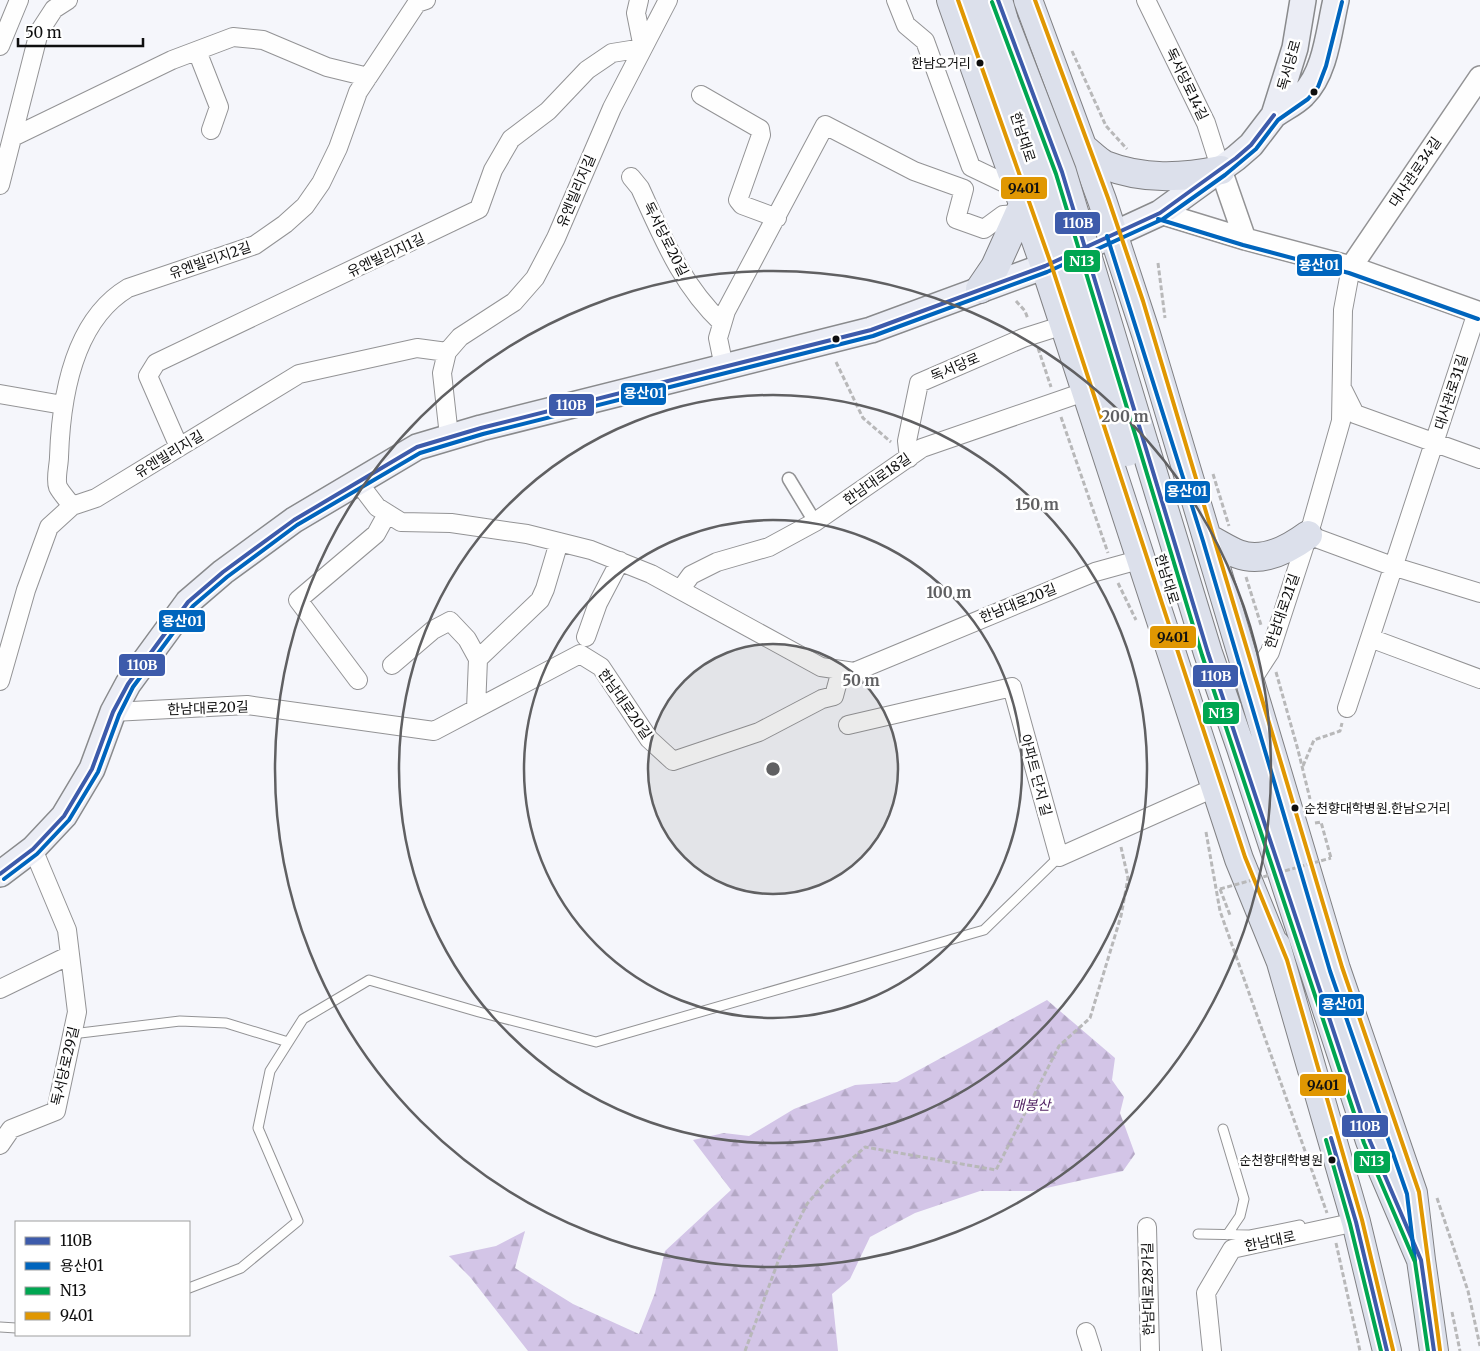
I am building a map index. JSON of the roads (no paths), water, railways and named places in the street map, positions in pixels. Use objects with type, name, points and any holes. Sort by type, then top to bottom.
[{"type":"main road","points":[[951,0],[1020,203],[1045,266],[1142,559],[1208,791],[1239,858],[1281,962]]},
{"type":"main road","name":"한남대로","points":[[976,0],[996,16],[1062,172],[1136,450],[1254,857],[1344,1225],[1387,1351]]},
{"type":"main road","points":[[1028,0],[1083,148],[1146,334],[1209,539],[1336,969],[1412,1193],[1421,1260]]},
{"type":"main road","name":"독서당로","points":[[0,874],[32,849],[64,816],[92,769],[113,712],[128,684],[188,602],[223,572],[294,520],[417,447],[449,436],[871,330],[1045,266],[1160,213],[1221,170],[1251,145],[1274,115],[1295,48],[1303,0]]},
{"type":"main road","points":[[1274,115],[1303,95],[1312,84],[1320,64],[1336,0]]},
{"type":"main road","points":[[1083,148],[1103,164],[1152,176],[1188,177],[1221,170]]},
{"type":"main road","points":[[980,289],[995,267],[1020,203]]},
{"type":"main road","points":[[1075,357],[1146,334]]},
{"type":"main road","name":"한남대로","points":[[1136,450],[1242,748],[1370,1141],[1421,1260],[1434,1351]]},
{"type":"main road","points":[[1209,539],[1238,554],[1248,556],[1286,550],[1308,535]]},
{"type":"street","points":[[0,46],[19,0]]},
{"type":"street","points":[[0,185],[39,32],[54,9],[68,0]]},
{"type":"street","points":[[639,0],[636,13],[643,48]]},
{"type":"street","name":"유엔빌리지길","points":[[0,681],[26,590],[49,527],[72,506],[96,498],[299,374],[417,348],[447,352],[460,337],[514,302],[535,278],[556,238],[612,108],[668,0]]},
{"type":"street","points":[[724,367],[718,338],[726,312],[825,125],[914,171],[964,189],[956,219],[984,229],[1020,203],[971,166],[926,41],[906,25],[896,0]]},
{"type":"street","name":"독서당로14길","points":[[1146,0],[1206,123],[1221,170]]},
{"type":"street","name":"유엔빌리지2길","points":[[72,506],[58,486],[65,391],[87,332],[100,310],[111,298],[128,288],[256,245],[285,224],[305,206],[321,183],[338,148],[358,92],[420,1]]},
{"type":"street","points":[[13,137],[172,60],[233,37],[263,40],[327,67],[368,77]]},
{"type":"street","name":"유엔빌리지1길","points":[[179,447],[148,376],[156,363],[479,209],[493,170],[511,139],[548,111],[587,70],[612,53],[643,48]]},
{"type":"street","points":[[197,50],[220,107],[211,130]]},
{"type":"street","name":"대사관로34길","points":[[1350,267],[1480,77]]},
{"type":"street","points":[[700,95],[760,129],[761,135],[738,200],[742,205],[777,218]]},
{"type":"street","points":[[1221,170],[1245,239]]},
{"type":"street","name":"독서당로20길","points":[[631,177],[640,188],[678,271],[722,323]]},
{"type":"street","points":[[1160,213],[1245,239],[1350,267],[1479,312]]},
{"type":"street","name":"한남대로21길","points":[[1250,683],[1270,652],[1308,535],[1341,421],[1343,310],[1350,267]]},
{"type":"street","name":"대사관로31길","points":[[1347,708],[1392,566],[1479,312]]},
{"type":"street","name":"독서당로","points":[[909,458],[907,441],[919,383],[1033,335],[1064,325]]},
{"type":"street","points":[[447,352],[442,373],[449,436]]},
{"type":"street","name":"한남대로21길","points":[[1342,388],[1355,414],[1434,443]]},
{"type":"street","name":"한남대로18길","points":[[680,590],[690,575],[717,562],[769,547],[815,522],[922,448],[1087,391]]},
{"type":"street","points":[[0,394],[63,405]]},
{"type":"street","name":"대사관로31길","points":[[1434,443],[1480,458]]},
{"type":"street","points":[[790,479],[815,522]]},
{"type":"street","name":"한남대로20길","points":[[358,482],[376,507],[401,522],[451,523],[528,534],[591,550],[651,574],[821,667],[854,672],[1086,575],[1142,559]]},
{"type":"street","points":[[358,680],[298,600],[376,534],[387,514]]},
{"type":"street","points":[[1308,535],[1392,566],[1480,593]]},
{"type":"street","points":[[478,659],[540,600],[559,542]]},
{"type":"street","points":[[586,636],[598,603],[620,562]]},
{"type":"street","points":[[392,664],[434,630],[450,621],[467,639],[478,659],[476,709]]},
{"type":"street","points":[[1370,638],[1480,679]]},
{"type":"street","name":"한남대로20길","points":[[113,712],[248,705],[434,731],[580,654],[601,667],[649,739],[673,761],[759,732],[822,699],[834,696],[841,670]]},
{"type":"street","name":"아파트 단지 길","points":[[848,725],[1012,687],[1058,857]]},
{"type":"street","points":[[1058,857],[1208,791]]},
{"type":"street","name":"독서당로29길","points":[[0,1145],[11,1129],[56,1111],[77,1012],[67,930],[32,849]]},
{"type":"street","points":[[0,989],[70,955]]},
{"type":"street","name":"한남대로","points":[[1212,1351],[1206,1293],[1232,1249],[1344,1225]]},
{"type":"street","name":"한남대로28가길","points":[[1147,1227],[1150,1351]]},
{"type":"street","points":[[1086,1332],[1092,1351]]},
{"type":"lane","points":[[190,1288],[241,1268],[298,1221],[258,1128],[270,1071],[302,1019],[369,980],[479,1012],[596,1042],[984,930],[1058,857]]},
{"type":"lane","points":[[72,1034],[180,1021],[226,1022],[288,1042]]},
{"type":"lane","points":[[1223,1129],[1244,1199],[1240,1216],[1227,1235]]},
{"type":"lane","points":[[1198,1234],[1250,1235],[1314,1223],[1344,1225]]},
{"type":"lane","points":[[0,1327],[15,1328]]},
{"type":"place","name":"한남오거리","points":[[980,63]]},
{"type":"place","name":"순천향대학병원.한남오거리","points":[[1295,808]]},
{"type":"place","name":"순천향대학병원","points":[[1332,1160]]},
{"type":"park label","name":"매봉산","points":[[1031,1105]]}]
